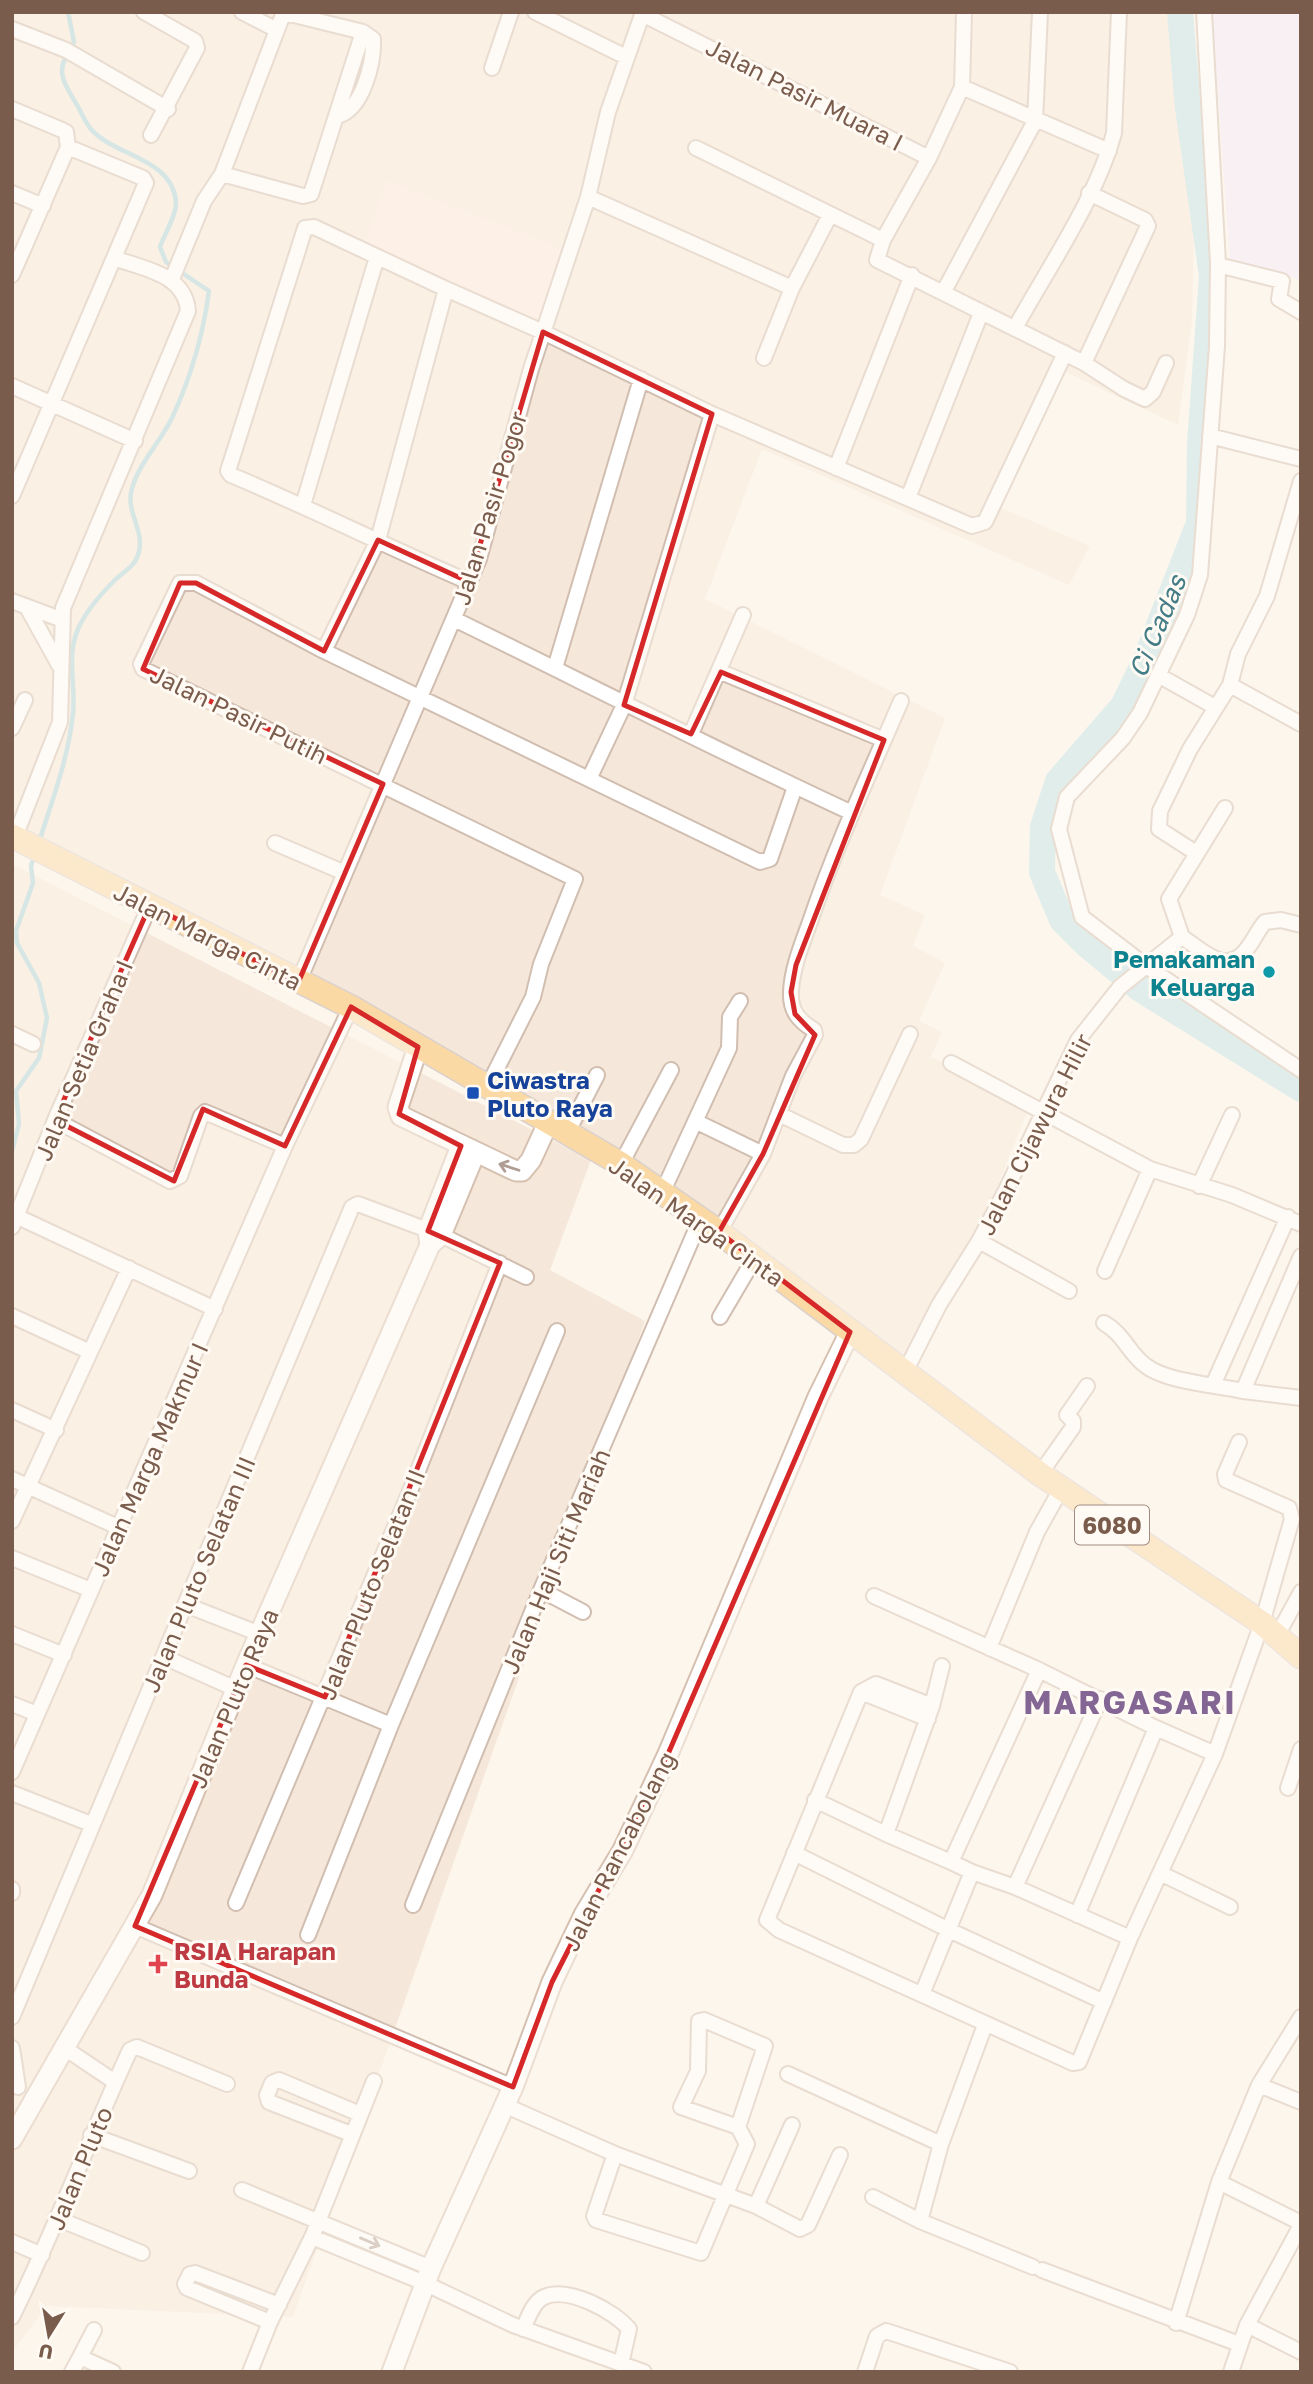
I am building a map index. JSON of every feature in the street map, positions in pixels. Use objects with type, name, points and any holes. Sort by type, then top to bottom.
[{"type":"main road","name":"Jalan Marga Cinta","points":[[25,842],[298,983],[351,1007],[621,1164],[710,1225],[1040,1475],[1270,1628],[1301,1657]]},
{"type":"street","points":[[144,12],[197,44],[196,54],[168,109],[151,135]]},
{"type":"street","points":[[242,12],[275,29]]},
{"type":"street","points":[[492,68],[511,12]]},
{"type":"street","points":[[535,12],[626,58]]},
{"type":"street","points":[[964,12],[962,87],[929,158],[883,240],[877,260],[1065,353],[1124,390],[1145,399],[1153,392],[1166,363]]},
{"type":"street","points":[[944,291],[1035,121],[1040,12]]},
{"type":"street","points":[[1015,328],[1109,151],[1114,133],[1119,12]]},
{"type":"street","points":[[1204,12],[1218,265],[1217,346],[1200,575],[1189,608],[1140,713],[1123,738],[1067,797],[1059,829],[1082,917],[1143,968],[1301,1070]]},
{"type":"street","name":"Jalan Pasir Pogor","points":[[298,983],[479,559],[543,331],[588,197],[608,112],[642,13]]},
{"type":"street","name":"Jalan Pasir Muara I","points":[[642,13],[929,158]]},
{"type":"street","points":[[173,277],[204,201],[222,174],[275,29],[282,17],[290,14],[363,32],[311,194],[307,197],[222,174]]},
{"type":"street","points":[[12,29],[66,50],[168,109]]},
{"type":"street","points":[[962,87],[1109,151]]},
{"type":"street","points":[[12,109],[66,132],[68,147],[12,275]]},
{"type":"street","points":[[12,496],[145,180],[68,147]]},
{"type":"street","points":[[696,148],[883,240]]},
{"type":"street","points":[[12,193],[43,206]]},
{"type":"street","points":[[1084,363],[1148,226],[1145,220],[1089,193]]},
{"type":"street","points":[[588,197],[792,289]]},
{"type":"street","points":[[764,359],[792,289],[830,215]]},
{"type":"street","points":[[470,582],[231,475],[228,467],[302,232],[314,227],[543,331],[712,414],[908,498],[959,523],[972,526],[985,522],[1065,353]]},
{"type":"street","points":[[303,505],[377,257]]},
{"type":"street","points":[[25,842],[60,722],[60,620],[188,311],[183,289],[173,277],[114,258]]},
{"type":"street","points":[[1218,265],[1282,281],[1279,299],[1301,312]]},
{"type":"street","points":[[836,468],[912,275]]},
{"type":"street","points":[[446,289],[378,540],[324,651],[420,695],[763,863],[769,859],[795,787]]},
{"type":"street","points":[[908,498],[981,313]]},
{"type":"street","points":[[555,668],[641,379]]},
{"type":"street","points":[[12,386],[51,401],[135,441]]},
{"type":"street","points":[[589,779],[624,705],[712,414]]},
{"type":"street","points":[[1210,436],[1301,458]]},
{"type":"street","points":[[1196,853],[1159,829],[1160,811],[1190,749],[1230,685],[1235,662],[1272,580],[1301,481]]},
{"type":"street","name":"Jalan Pasir Putih","points":[[324,651],[196,583],[180,583],[141,664],[143,669],[384,784]]},
{"type":"street","points":[[12,601],[60,620]]},
{"type":"street","points":[[28,609],[59,665]]},
{"type":"street","points":[[691,734],[721,671],[743,615]]},
{"type":"street","points":[[454,620],[555,668],[624,705],[691,734],[852,813],[901,701]]},
{"type":"street","points":[[721,671],[884,740]]},
{"type":"street","points":[[1158,676],[1215,707]]},
{"type":"street","points":[[1230,685],[1301,724]]},
{"type":"street","points":[[12,728],[24,699]]},
{"type":"street","points":[[384,784],[576,881],[541,964],[533,997],[488,1088]]},
{"type":"street","points":[[1225,808],[1169,899],[1182,937],[1221,961],[1232,962],[1239,959],[1265,922],[1281,920],[1301,925]]},
{"type":"street","name":"Jalan Haji Siti Mariah","points":[[413,1905],[541,1590],[710,1225],[763,1154],[815,1033],[798,1021],[791,992],[796,965],[822,886],[852,813]]},
{"type":"street","points":[[275,843],[345,873]]},
{"type":"street","name":"Jalan Setia Graha I","points":[[14,1222],[55,1120],[150,905]]},
{"type":"street","name":"Jalan Cijawura Hilir","points":[[916,1380],[943,1298],[979,1241],[1078,1040],[1120,987],[1182,937]]},
{"type":"street","points":[[663,1191],[729,1048],[730,1017],[740,1001]]},
{"type":"street","name":"Jalan Marga Makmur I","points":[[12,1772],[285,1146],[351,1007]]},
{"type":"street","points":[[12,1034],[33,1044]]},
{"type":"street","points":[[779,1114],[843,1145],[854,1145],[861,1139],[909,1034]]},
{"type":"street","points":[[418,1047],[398,1107],[399,1114],[468,1150],[516,1171],[522,1171],[597,1074]]},
{"type":"street","points":[[951,1063],[1150,1169],[1232,1195],[1294,1221],[1213,1385]]},
{"type":"street","points":[[621,1164],[671,1070]]},
{"type":"street","points":[[55,1120],[170,1181],[180,1176],[201,1116],[205,1112],[285,1146]]},
{"type":"street","points":[[1199,1186],[1232,1115]]},
{"type":"street","points":[[697,1122],[763,1154]]},
{"type":"street","name":"Jalan Pluto Raya","points":[[12,2139],[152,1895],[246,1665],[433,1237],[468,1150]]},
{"type":"street","points":[[1105,1271],[1150,1169]]},
{"type":"street","name":"Jalan Pluto Selatan III","points":[[12,2017],[353,1205],[358,1204],[433,1237]]},
{"type":"street","points":[[14,1222],[129,1268],[215,1310]]},
{"type":"street","points":[[433,1237],[500,1263],[526,1277]]},
{"type":"street","points":[[979,1241],[1069,1291]]},
{"type":"street","points":[[1243,1391],[1301,1256]]},
{"type":"street","points":[[719,1317],[754,1259]]},
{"type":"street","name":"Jalan Pluto Selatan II","points":[[236,1903],[325,1697],[500,1263]]},
{"type":"street","points":[[12,1521],[56,1430],[88,1351],[129,1268]]},
{"type":"street","points":[[12,1316],[88,1351]]},
{"type":"street","points":[[1104,1323],[1124,1337],[1147,1367],[1164,1374],[1243,1391],[1301,1398]]},
{"type":"street","name":"Jalan Rancabolang","points":[[392,2372],[428,2276],[497,2118],[503,2083],[584,1915],[624,1850],[668,1754],[818,1397],[839,1325]]},
{"type":"street","points":[[308,1935],[391,1725],[557,1331]]},
{"type":"street","points":[[1040,1475],[1073,1427],[1073,1421],[1067,1415],[1087,1386]]},
{"type":"street","points":[[12,1410],[56,1430]]},
{"type":"street","points":[[930,1713],[861,1692],[768,1916],[769,1924],[985,2025],[1073,2063],[1079,2062],[1130,1938],[1162,1874],[1270,1628],[1292,1515],[1289,1508],[1226,1480],[1239,1442]]},
{"type":"street","points":[[12,1479],[120,1528]]},
{"type":"street","points":[[989,1648],[1037,1532],[1060,1489]]},
{"type":"street","points":[[12,1558],[91,1590]]},
{"type":"street","points":[[541,1590],[583,1612]]},
{"type":"street","points":[[1270,1628],[1301,1592]]},
{"type":"street","points":[[874,1596],[1214,1754]]},
{"type":"street","points":[[186,1605],[260,1634]]},
{"type":"street","points":[[12,1634],[64,1655]]},
{"type":"street","points":[[164,1657],[236,1689]]},
{"type":"street","points":[[246,1665],[391,1725]]},
{"type":"street","points":[[886,1834],[930,1713],[942,1666]]},
{"type":"street","points":[[951,1862],[1038,1670]]},
{"type":"street","points":[[1016,1887],[1100,1699]]},
{"type":"street","points":[[12,1704],[37,1714]]},
{"type":"street","points":[[1077,1915],[1156,1728]]},
{"type":"street","points":[[1288,1788],[1301,1749]]},
{"type":"street","points":[[12,1793],[91,1824]]},
{"type":"street","points":[[815,1800],[972,1872],[1016,1887],[1130,1938]]},
{"type":"street","points":[[794,1853],[949,1930],[1104,2001]]},
{"type":"street","points":[[922,1994],[972,1872]]},
{"type":"street","points":[[1162,1874],[1230,1907]]},
{"type":"street","points":[[135,1926],[503,2083]]},
{"type":"street","points":[[1176,2323],[1219,2182],[1259,2085],[1301,2017]]},
{"type":"street","points":[[615,2154],[594,2216],[600,2222],[701,2253],[747,2144],[738,2127],[681,2107],[698,2071],[698,2023],[704,2020],[765,2046],[738,2127]]},
{"type":"street","points":[[920,2221],[942,2144],[985,2025]]},
{"type":"street","name":"Jalan Pluto","points":[[12,2317],[42,2255],[91,2135],[130,2050],[137,2047],[227,2084]]},
{"type":"street","points":[[12,2048],[15,2088],[37,2096]]},
{"type":"street","points":[[63,2048],[116,2081]]},
{"type":"street","points":[[788,2074],[942,2144]]},
{"type":"street","points":[[351,2134],[269,2102],[267,2095],[272,2083],[279,2080],[360,2114]]},
{"type":"street","points":[[250,2372],[270,2322],[312,2236],[374,2081]]},
{"type":"street","points":[[1259,2085],[1301,2102]]},
{"type":"street","points":[[497,2118],[615,2154],[727,2194],[796,2227],[806,2227],[840,2155]]},
{"type":"street","points":[[756,2206],[792,2125]]},
{"type":"street","points":[[91,2135],[189,2171]]},
{"type":"street","points":[[1219,2182],[1301,2224],[1247,2325],[1230,2372]]},
{"type":"street","points":[[242,2190],[317,2220],[428,2276],[496,2318],[644,2372]]},
{"type":"street","points":[[873,2197],[920,2221],[1037,2269],[1176,2323],[1239,2344]]},
{"type":"street","points":[[56,2218],[142,2253]]},
{"type":"street","points":[[312,2236],[428,2276]]},
{"type":"street","name":"Jalan Pluto","points":[[12,2242],[42,2255]]},
{"type":"street","points":[[270,2322],[190,2290],[185,2284],[195,2273],[279,2305]]},
{"type":"street","points":[[518,2327],[544,2297],[560,2295],[601,2306],[622,2320],[629,2329],[621,2364]]},
{"type":"street","points":[[1247,2325],[1301,2352]]},
{"type":"street","points":[[72,2372],[94,2330]]},
{"type":"street","points":[[865,2372],[877,2336],[886,2331],[1010,2372]]},
{"type":"street","points":[[80,2357],[113,2372]]},
{"type":"highlighted area","points":[[543,332],[712,414],[624,705],[691,734],[721,672],[884,740],[796,965],[791,992],[795,1014],[815,1035],[763,1154],[719,1232],[850,1332],[668,1754],[552,1982],[513,2087],[135,1926],[246,1665],[325,1697],[500,1263],[428,1231],[461,1146],[399,1114],[418,1047],[351,1007],[285,1146],[203,1109],[174,1181],[55,1120],[150,905],[298,983],[383,784],[143,669],[180,583],[196,583],[324,651],[378,540],[469,582]]},
{"type":"shaded area","points":[[12,12],[1168,12],[1194,232],[1192,321],[1178,425],[1059,369],[1001,508],[1090,546],[1069,585],[762,449],[705,599],[945,718],[880,895],[925,915],[913,946],[945,963],[919,1021],[942,1032],[931,1057],[1030,1106],[984,1218],[934,1298],[902,1363],[704,1214],[12,831]]},
{"type":"shaded area","points":[[1212,12],[1301,12],[1301,280],[1230,262]]},
{"type":"shaded area","points":[[385,180],[567,250],[539,322],[365,243]]},
{"type":"shaded area","points":[[12,864],[591,1160],[550,1270],[645,1321],[293,2317],[47,2306],[12,2352]]},
{"type":"waterway","points":[[39,842],[71,729],[74,639],[81,622],[103,592],[131,567],[138,555],[140,539],[130,501],[131,493],[138,473],[172,418],[185,387],[200,340],[209,291],[166,262],[160,247],[176,207],[172,187],[153,166],[100,138],[88,125],[69,91],[62,71],[74,42],[68,12]]},
{"type":"waterway","name":"Ci Cadas","points":[[1180,12],[1188,108],[1212,276],[1200,444],[1199,523],[1145,661],[1123,706],[1058,781],[1043,827],[1042,872],[1062,920],[1087,945],[1140,989],[1301,1089]]},
{"type":"waterway","points":[[12,1151],[19,1124],[16,1091],[39,1058],[47,1018],[39,983],[17,943],[16,931],[33,883],[31,866],[34,857]]},
{"type":"place","name":"Pemakaman Keluarga","points":[[1269,972]]},
{"type":"place","name":"Ciwastra Pluto Raya","points":[[473,1093]]},
{"type":"place","name":"RSIA Harapan Bunda","points":[[158,1964]]},
{"type":"district","name":"MARGASARI","points":[[1130,1702]]}]
